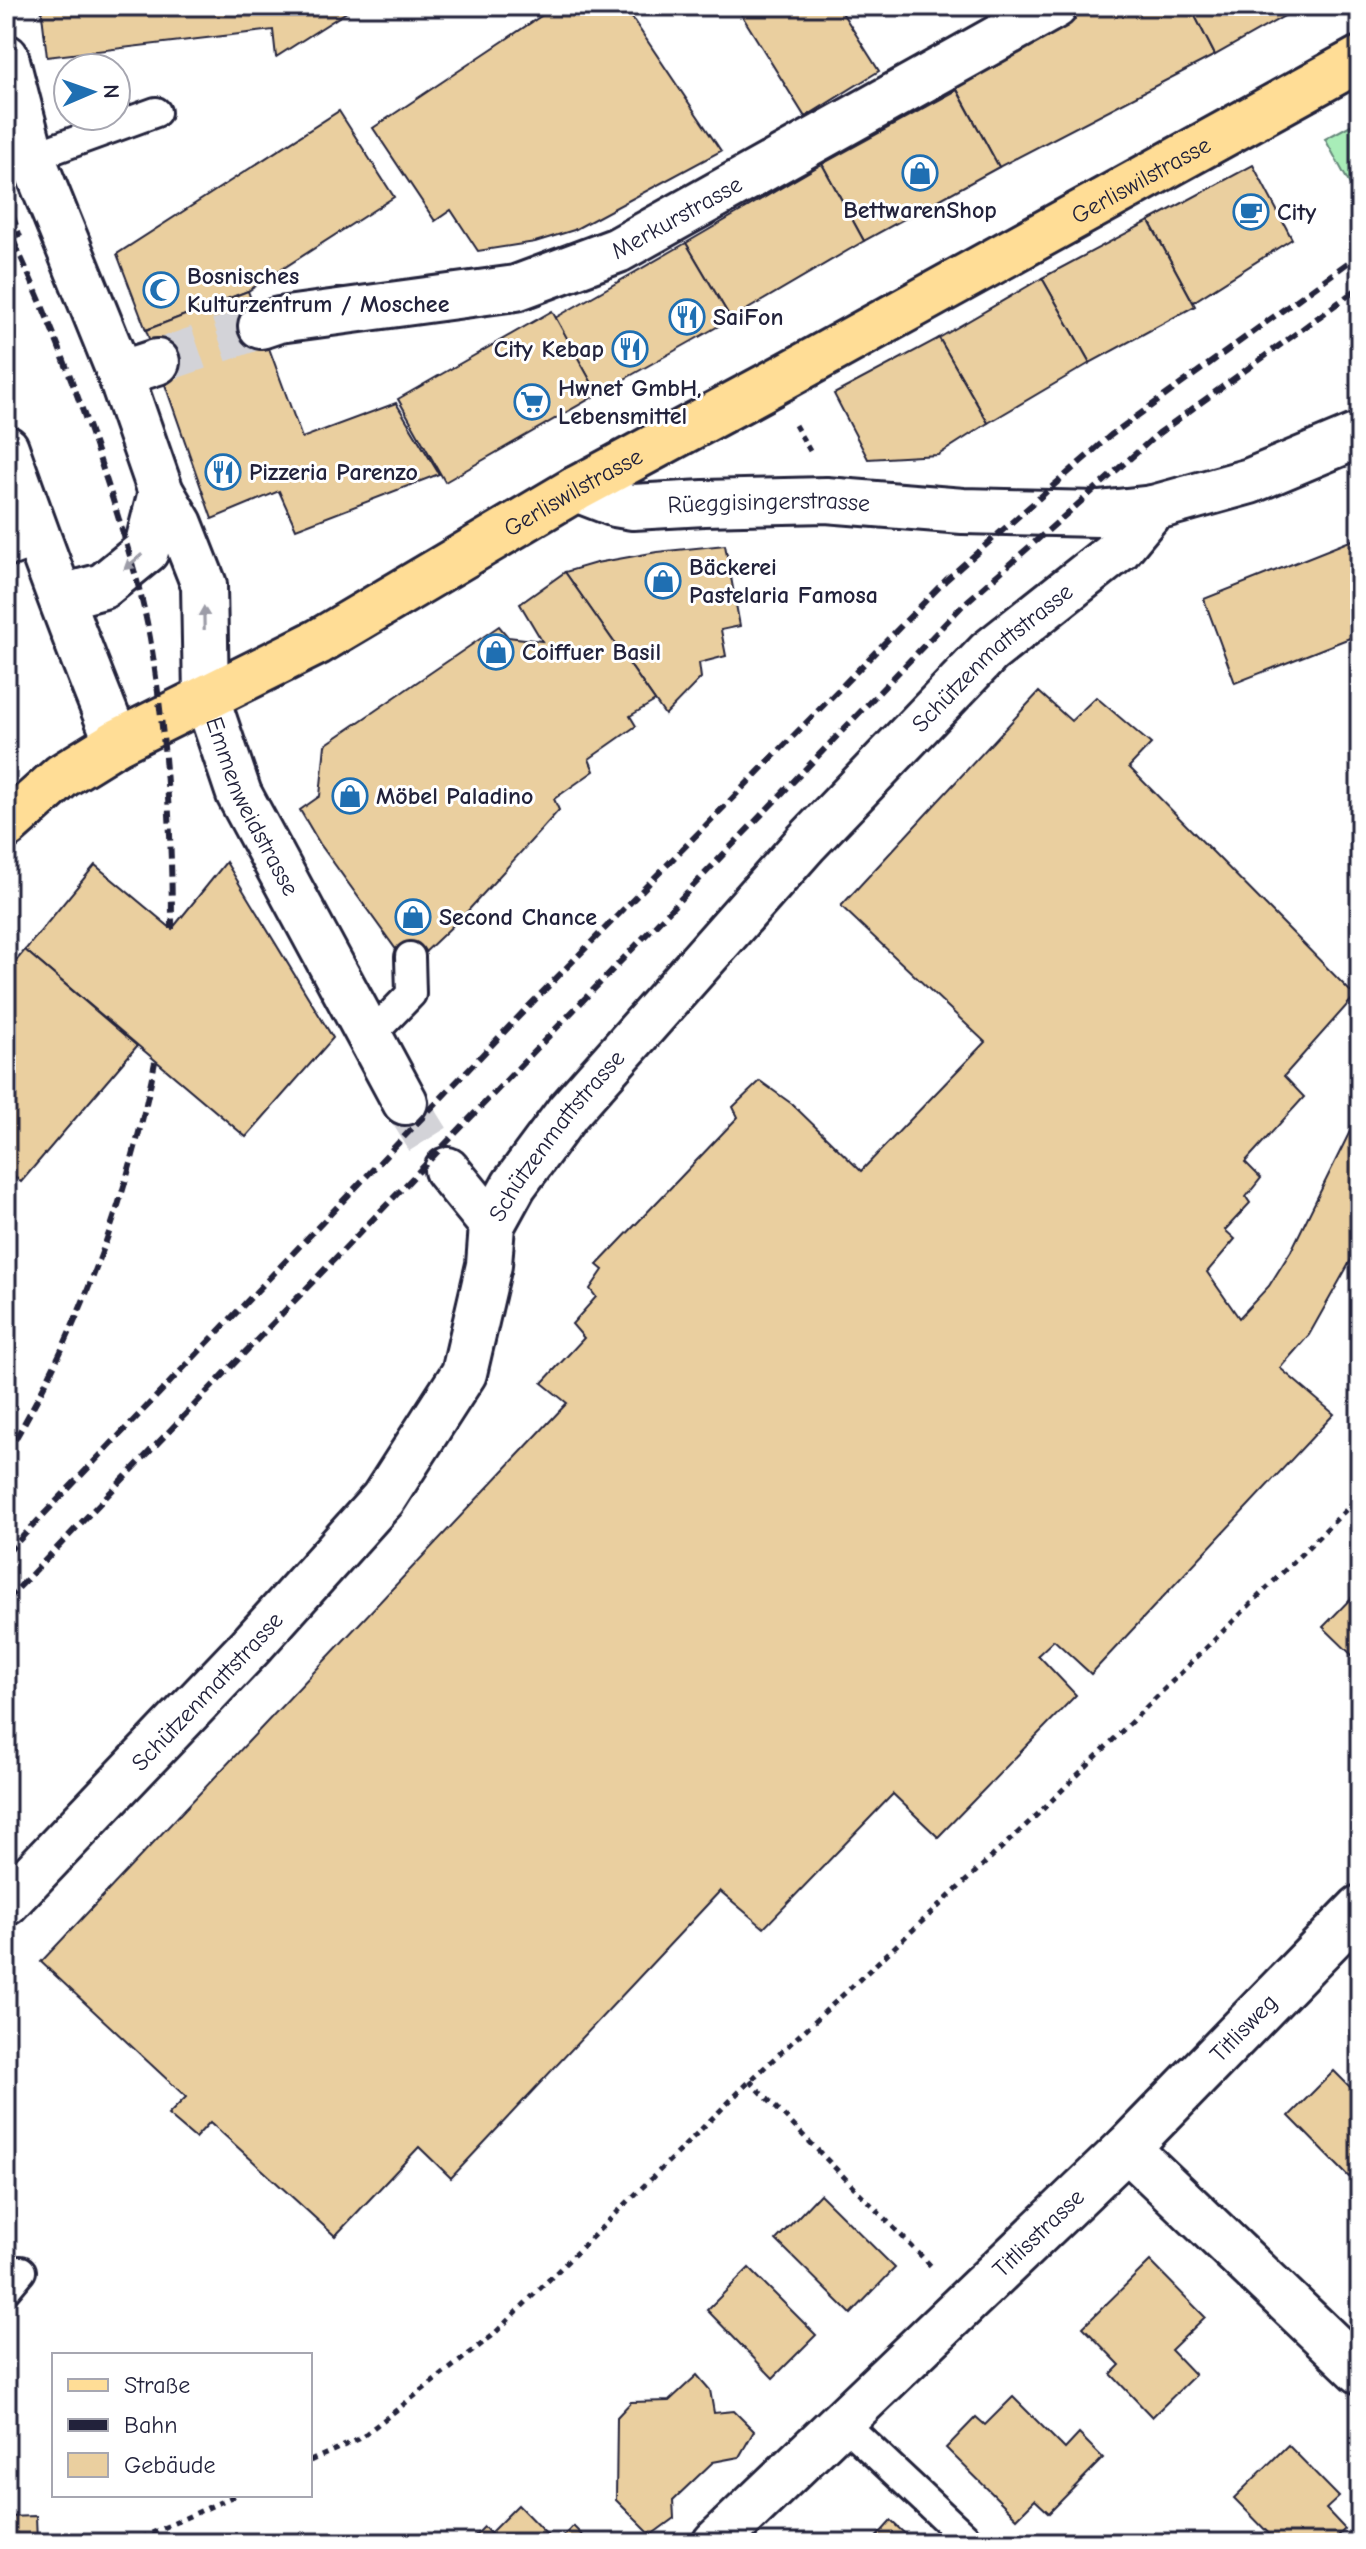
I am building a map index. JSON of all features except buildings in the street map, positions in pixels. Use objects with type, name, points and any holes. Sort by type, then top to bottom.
[{"type":"main road","name":"Gerliswilstrasse","points":[[6,826],[62,776],[117,742],[318,642],[576,489],[1360,59]]},
{"type":"street","name":"Merkurstrasse","points":[[261,326],[279,320],[516,288],[618,250],[1055,6]]},
{"type":"street","name":"Emmenweidstrasse","points":[[6,57],[32,157],[139,368],[161,492],[180,524],[204,585],[206,696],[239,794],[405,1102]]},
{"type":"street","points":[[1153,508],[1250,481],[1360,435]]},
{"type":"street","points":[[6,448],[23,547],[62,597],[76,641],[117,742]]},
{"type":"street","name":"Rüeggisingerstrasse","points":[[576,489],[615,504],[633,507],[826,500],[963,511],[1099,514],[1153,508]]},
{"type":"street","points":[[62,597],[103,586],[146,551],[161,492]]},
{"type":"street","name":"Schützenmattstrasse","points":[[6,1903],[250,1647],[383,1499],[464,1373],[489,1265],[492,1225],[514,1185],[568,1112],[806,843],[989,652],[1119,549],[1153,508]]},
{"type":"street","points":[[447,1170],[492,1225]]},
{"type":"street","name":"Titlisweg","points":[[1127,2148],[1360,1908]]},
{"type":"street","points":[[1127,2148],[1360,2371]]},
{"type":"street","name":"Titlisstrasse","points":[[715,2543],[1127,2148]]},
{"type":"lane","points":[[32,157],[156,112]]},
{"type":"lane","points":[[371,1035],[411,994],[410,957]]},
{"type":"lane","points":[[842,2422],[971,2543]]},
{"type":"path","points":[[789,413],[816,463]]},
{"type":"path","points":[[312,2460],[359,2439],[492,2336],[750,2081],[1038,1814],[1360,1496]]},
{"type":"path","points":[[750,2081],[943,2278]]},
{"type":"path","points":[[130,2543],[232,2497]]},
{"type":"green space","points":[[1360,120],[1360,192],[1355,194],[1325,139]]},
{"type":"tunnel","points":[[157,362],[261,326]]},
{"type":"tunnel","points":[[405,1102],[447,1170]]},
{"type":"railway","points":[[6,197],[20,237]]},
{"type":"railway","points":[[6,225],[75,390],[110,491],[142,601],[156,674],[164,747],[172,929]]},
{"type":"railway","points":[[6,1554],[526,1009],[946,580],[1111,435],[1360,254]]},
{"type":"railway","points":[[6,1601],[963,605],[1159,433],[1360,287]]},
{"type":"railway","points":[[6,1455],[56,1361],[97,1265],[130,1165],[155,1062]]},
{"type":"place","name":"BettwarenShop","points":[[920,173]]},
{"type":"place","name":"City","points":[[1251,212]]},
{"type":"place","name":"Bosnisches Kulturzentrum / Moschee","points":[[161,290]]},
{"type":"place","name":"SaiFon","points":[[687,317]]},
{"type":"place","name":"City Kebap","points":[[630,349]]},
{"type":"place","name":"Hwnet GmbH, Lebensmittel","points":[[532,402]]},
{"type":"place","name":"Pizzeria Parenzo","points":[[223,472]]},
{"type":"place","name":"Bäckerei Pastelaria Famosa","points":[[663,581]]},
{"type":"place","name":"Coiffuer Basil","points":[[496,652]]},
{"type":"place","name":"Möbel Paladino","points":[[350,796]]},
{"type":"place","name":"Second Chance","points":[[413,917]]}]
